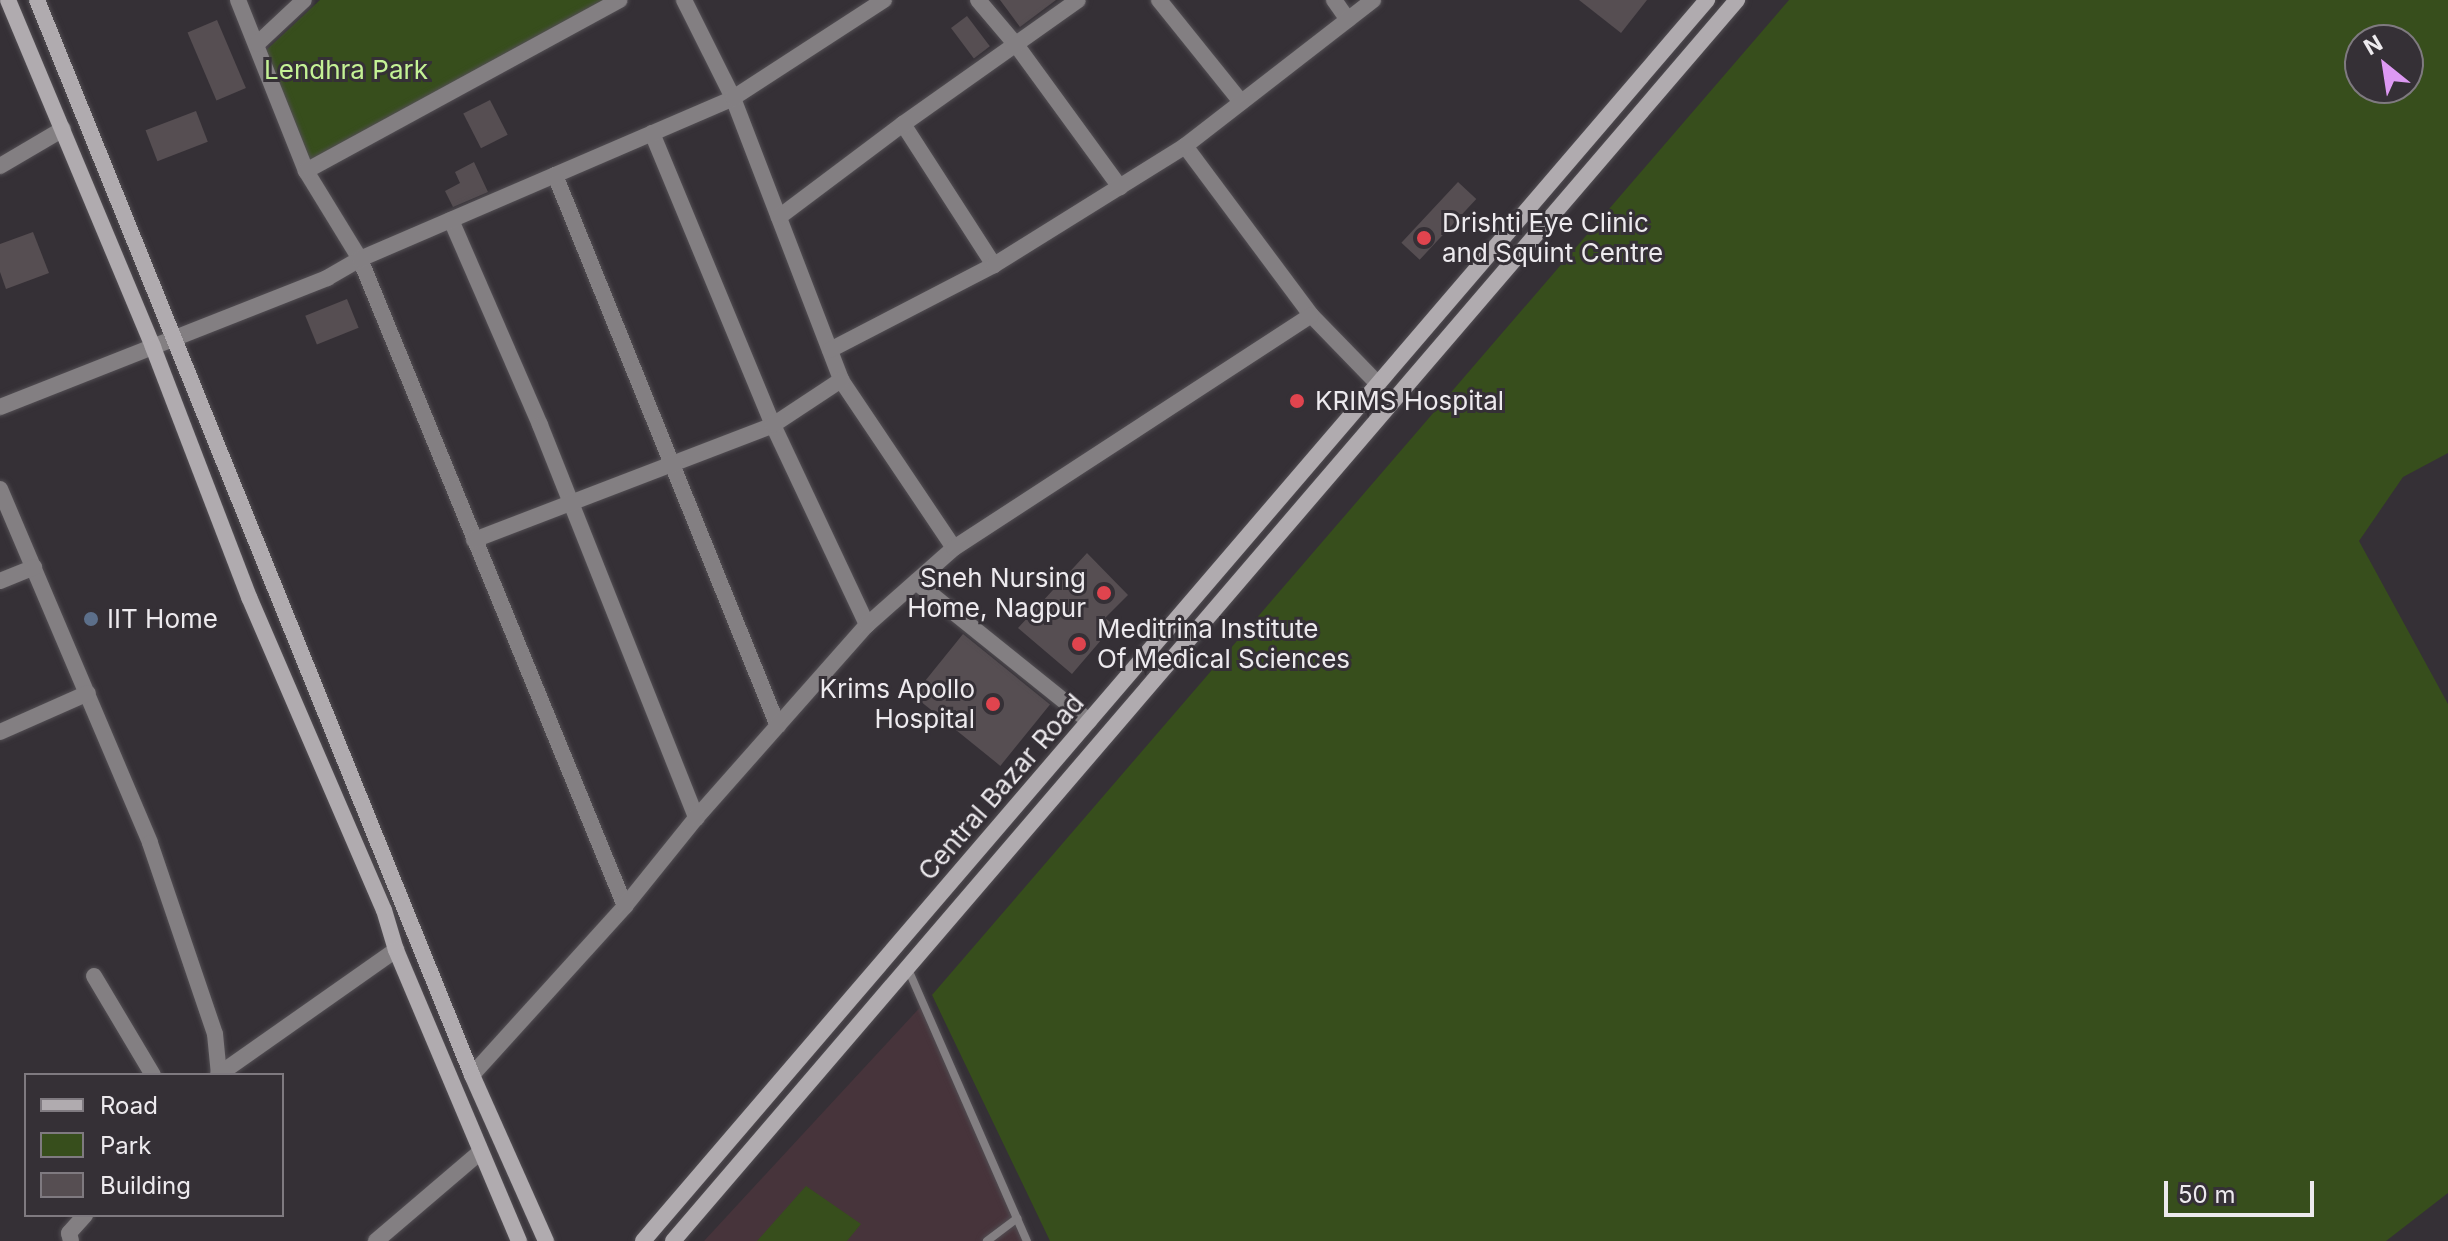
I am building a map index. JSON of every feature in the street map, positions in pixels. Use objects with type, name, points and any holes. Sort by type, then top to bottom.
[{"type":"main road","points":[[8,0],[153,347],[249,597],[384,910],[396,950],[479,1153],[519,1241]]},
{"type":"main road","points":[[37,0],[472,1075],[546,1241]]},
{"type":"main road","name":"Central Bazar Road","points":[[643,1241],[1707,0]]},
{"type":"main road","name":"Central Bazar Road","points":[[673,1241],[1737,0]]},
{"type":"street","points":[[238,0],[306,171],[360,259],[625,906]]},
{"type":"street","points":[[257,44],[304,0]]},
{"type":"street","points":[[306,171],[619,0]]},
{"type":"street","points":[[684,0],[733,98],[841,380],[954,548]]},
{"type":"street","points":[[0,407],[327,278],[360,259],[733,98],[884,0]]},
{"type":"street","points":[[978,0],[1017,46],[1120,187]]},
{"type":"street","points":[[779,217],[903,124],[1078,0]]},
{"type":"street","points":[[1159,0],[1241,102]]},
{"type":"street","points":[[1334,0],[1348,20]]},
{"type":"street","points":[[830,350],[994,265],[1185,146],[1373,0]]},
{"type":"street","points":[[903,124],[994,265]]},
{"type":"street","points":[[0,166],[63,129]]},
{"type":"street","points":[[652,133],[773,425],[867,625]]},
{"type":"street","points":[[1185,146],[1311,315],[1378,384]]},
{"type":"street","points":[[555,175],[778,726]]},
{"type":"street","points":[[451,220],[573,505],[696,818]]},
{"type":"street","points":[[472,1075],[625,906],[696,818],[867,625],[954,548],[1311,315]]},
{"type":"street","points":[[474,540],[573,505],[773,425],[841,380]]},
{"type":"street","points":[[0,489],[150,843],[215,1034],[218,1073]]},
{"type":"street","points":[[0,581],[34,567]]},
{"type":"street","points":[[916,582],[1089,721]]},
{"type":"street","points":[[0,732],[88,693]]},
{"type":"street","points":[[221,1073],[396,950]]},
{"type":"street","points":[[94,976],[152,1073]]},
{"type":"street","points":[[376,1241],[479,1153]]},
{"type":"street","points":[[71,1241],[69,1233],[83,1217]]},
{"type":"lane","points":[[908,969],[1027,1241]]},
{"type":"lane","points":[[987,1241],[1017,1218]]},
{"type":"shaded area","points":[[925,1002],[1030,1241],[704,1241]]},
{"type":"green space","name":"Lendhra Park","points":[[320,0],[619,0],[306,171],[261,55]]},
{"type":"green space","points":[[1789,0],[2448,0],[2448,453],[2403,477],[2359,541],[2448,704],[2448,1193],[2386,1241],[1050,1241],[932,995]]},
{"type":"green space","points":[[806,1186],[861,1224],[847,1241],[757,1241]]},
{"type":"building","points":[[1000,0],[1056,0],[1020,27]]},
{"type":"building","points":[[1579,0],[1647,0],[1621,33]]},
{"type":"building","points":[[967,16],[990,46],[974,58],[951,28]]},
{"type":"building","points":[[217,20],[246,88],[216,101],[188,33]]},
{"type":"building","points":[[490,100],[508,135],[481,148],[463,114]]},
{"type":"building","points":[[196,111],[208,142],[157,161],[146,130]]},
{"type":"building","points":[[474,162],[488,192],[453,207],[445,191],[460,183],[455,172]]},
{"type":"building","points":[[1458,182],[1476,199],[1420,260],[1401,243]]},
{"type":"building","points":[[33,232],[49,273],[6,289],[0,272],[0,244]]},
{"type":"building","points":[[347,299],[359,328],[317,345],[305,316]]},
{"type":"building","points":[[1087,553],[1128,595],[1105,618],[1114,625],[1072,674],[1018,628]]},
{"type":"building","points":[[963,634],[1050,704],[1000,766],[913,695]]},
{"type":"place","name":"Drishti Eye Clinic and Squint Centre","points":[[1424,238]]},
{"type":"place","name":"KRIMS Hospital","points":[[1297,401]]},
{"type":"place","name":"Sneh Nursing Home, Nagpur","points":[[1104,593]]},
{"type":"place","name":"IIT Home","points":[[91,619]]},
{"type":"place","name":"Meditrina Institute Of Medical Sciences","points":[[1079,644]]},
{"type":"place","name":"Krims Apollo Hospital","points":[[993,704]]}]
